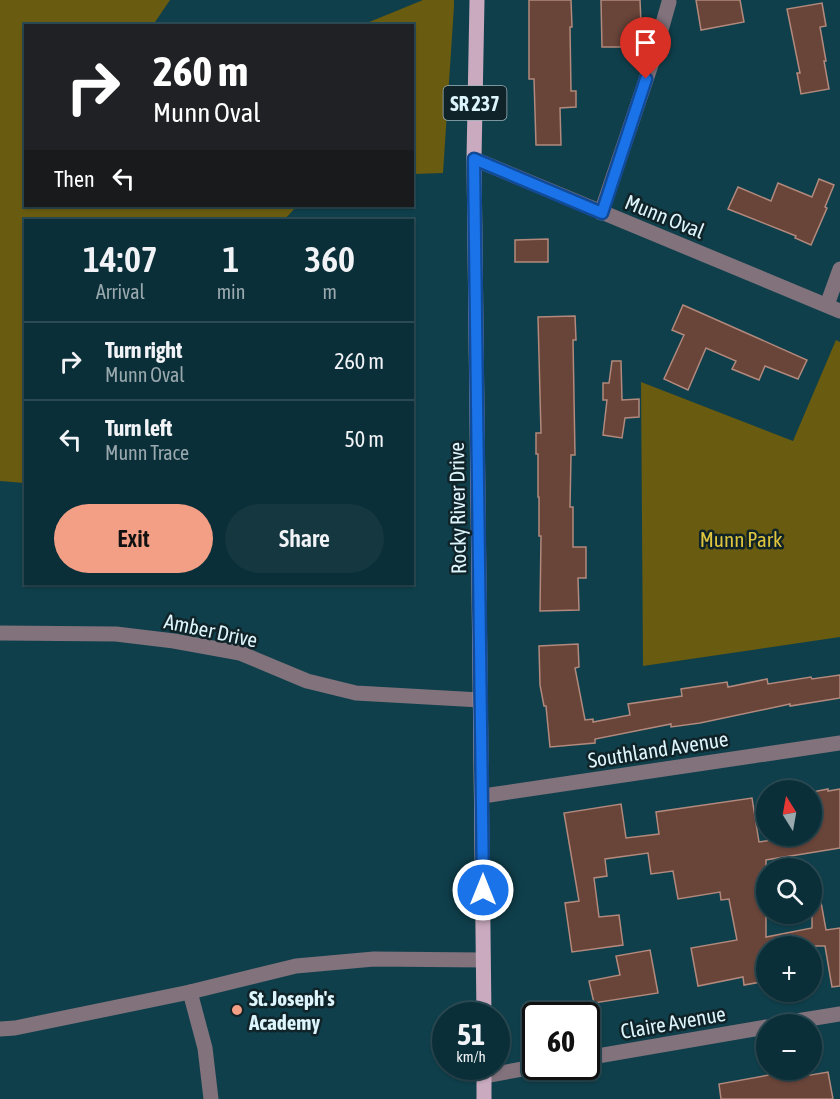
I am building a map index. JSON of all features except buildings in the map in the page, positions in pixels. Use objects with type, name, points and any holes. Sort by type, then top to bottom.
[{"type":"main road","name":"Rocky River Drive","points":[[477,0],[474,159],[484,1002]]},
{"type":"main road","points":[[484,1080],[484,1099]]},
{"type":"street","points":[[602,213],[652,62],[669,2]]},
{"type":"street","name":"Munn Oval","points":[[474,159],[833,308]]},
{"type":"street","points":[[833,308],[840,269]]},
{"type":"street","name":"Amber Drive","points":[[0,633],[116,634],[174,641],[240,653],[307,681],[356,693],[480,700]]},
{"type":"street","name":"Southland Avenue","points":[[483,796],[840,743]]},
{"type":"street","points":[[0,1029],[15,1028],[190,992],[296,966],[374,960],[483,960]]},
{"type":"street","points":[[190,992],[205,1048],[211,1099]]},
{"type":"street","points":[[822,1017],[840,1014]]},
{"type":"street","name":"Claire Avenue","points":[[600,1056],[756,1029]]},
{"type":"green space","points":[[0,0],[170,0],[154,24],[24,24],[24,207],[296,207],[285,219],[24,219],[24,483],[0,481]]},
{"type":"green space","points":[[423,0],[454,0],[443,173],[414,174],[414,24],[364,24]]},
{"type":"green space","name":"Munn Park","points":[[836,340],[840,342],[840,637],[643,666],[641,382],[793,441]]},
{"type":"place","name":"St. Joseph's Academy","points":[[237,1010]]},
{"type":"route","points":[[483,890],[474,159],[602,213],[646,79]]}]
